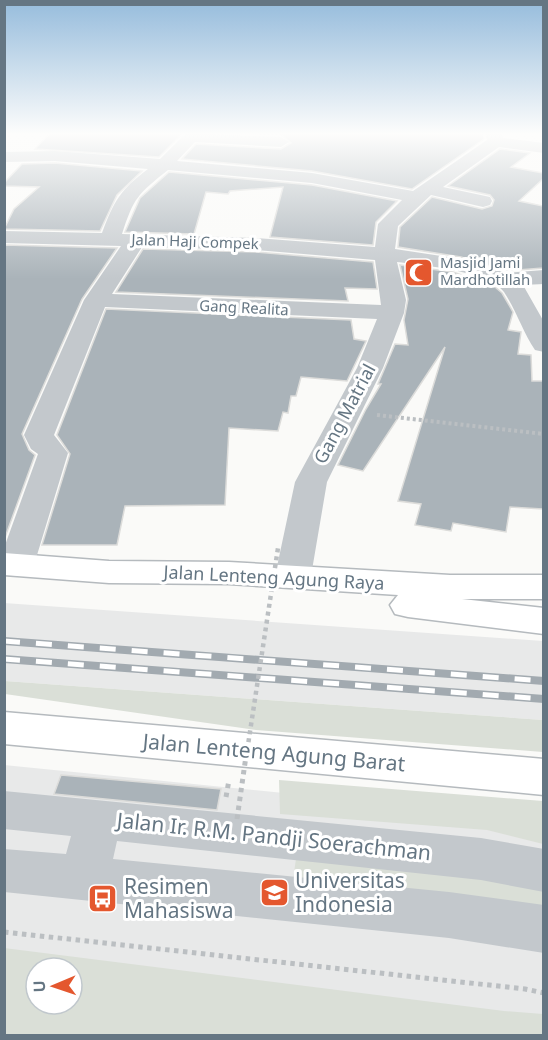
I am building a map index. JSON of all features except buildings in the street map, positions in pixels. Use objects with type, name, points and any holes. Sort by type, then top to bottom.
[{"type":"main road","name":"Jalan Lenteng Agung Raya","points":[[10,565],[109,572],[229,573],[286,562],[450,587],[543,587]]},
{"type":"main road","points":[[109,572],[201,587],[369,600],[543,621]]},
{"type":"main road","name":"Jalan Lenteng Agung Barat","points":[[4,728],[543,777]]},
{"type":"street","points":[[110,239],[123,203],[143,182]]},
{"type":"street","points":[[338,182],[483,201]]},
{"type":"street","points":[[384,254],[388,225],[438,182]]},
{"type":"street","name":"Jalan Haji Compek","points":[[4,237],[255,244],[384,254],[472,269],[504,280]]},
{"type":"street","points":[[10,565],[53,453],[41,443],[39,435],[96,300],[136,240]]},
{"type":"street","name":"Gang Matrial","points":[[286,562],[319,463],[348,411],[381,343],[392,313],[394,300],[384,254]]},
{"type":"street","points":[[534,270],[504,280],[517,292],[543,345]]},
{"type":"street","name":"Gang Realita","points":[[96,300],[276,310],[392,313]]},
{"type":"street","name":"Jalan Ir. R.M. Pandji Soerachman","points":[[4,810],[481,859],[543,871]]},
{"type":"street","points":[[85,878],[98,819]]},
{"type":"street","points":[[4,870],[327,902],[543,928]]},
{"type":"path","points":[[348,411],[543,434]]},
{"type":"path","points":[[237,819],[286,562]]},
{"type":"path","points":[[4,932],[514,987],[543,993]]},
{"type":"shaded area","points":[[4,603],[543,641],[543,720],[5,681]]},
{"type":"shaded area","points":[[5,681],[543,720],[543,752],[256,730],[5,694]]},
{"type":"shaded area","name":"Universitas Indonesia","points":[[4,765],[543,819],[543,1035],[5,1035]]},
{"type":"shaded area","points":[[279,780],[543,801],[543,844],[487,830],[280,814]]},
{"type":"shaded area","points":[[296,859],[479,877],[543,888],[543,912],[293,879]]},
{"type":"shaded area","points":[[4,948],[67,956],[24,956],[24,1016],[84,1016],[84,958],[543,1014],[543,1035],[5,1035]]},
{"type":"railway","points":[[4,641],[544,681]]},
{"type":"railway","points":[[4,659],[544,699]]},
{"type":"place","name":"Masjid Jami Mardhotillah","points":[[419,272]]},
{"type":"place","name":"Universitas Indonesia","points":[[274,893]]},
{"type":"place","name":"Resimen Mahasiswa","points":[[103,899]]}]
